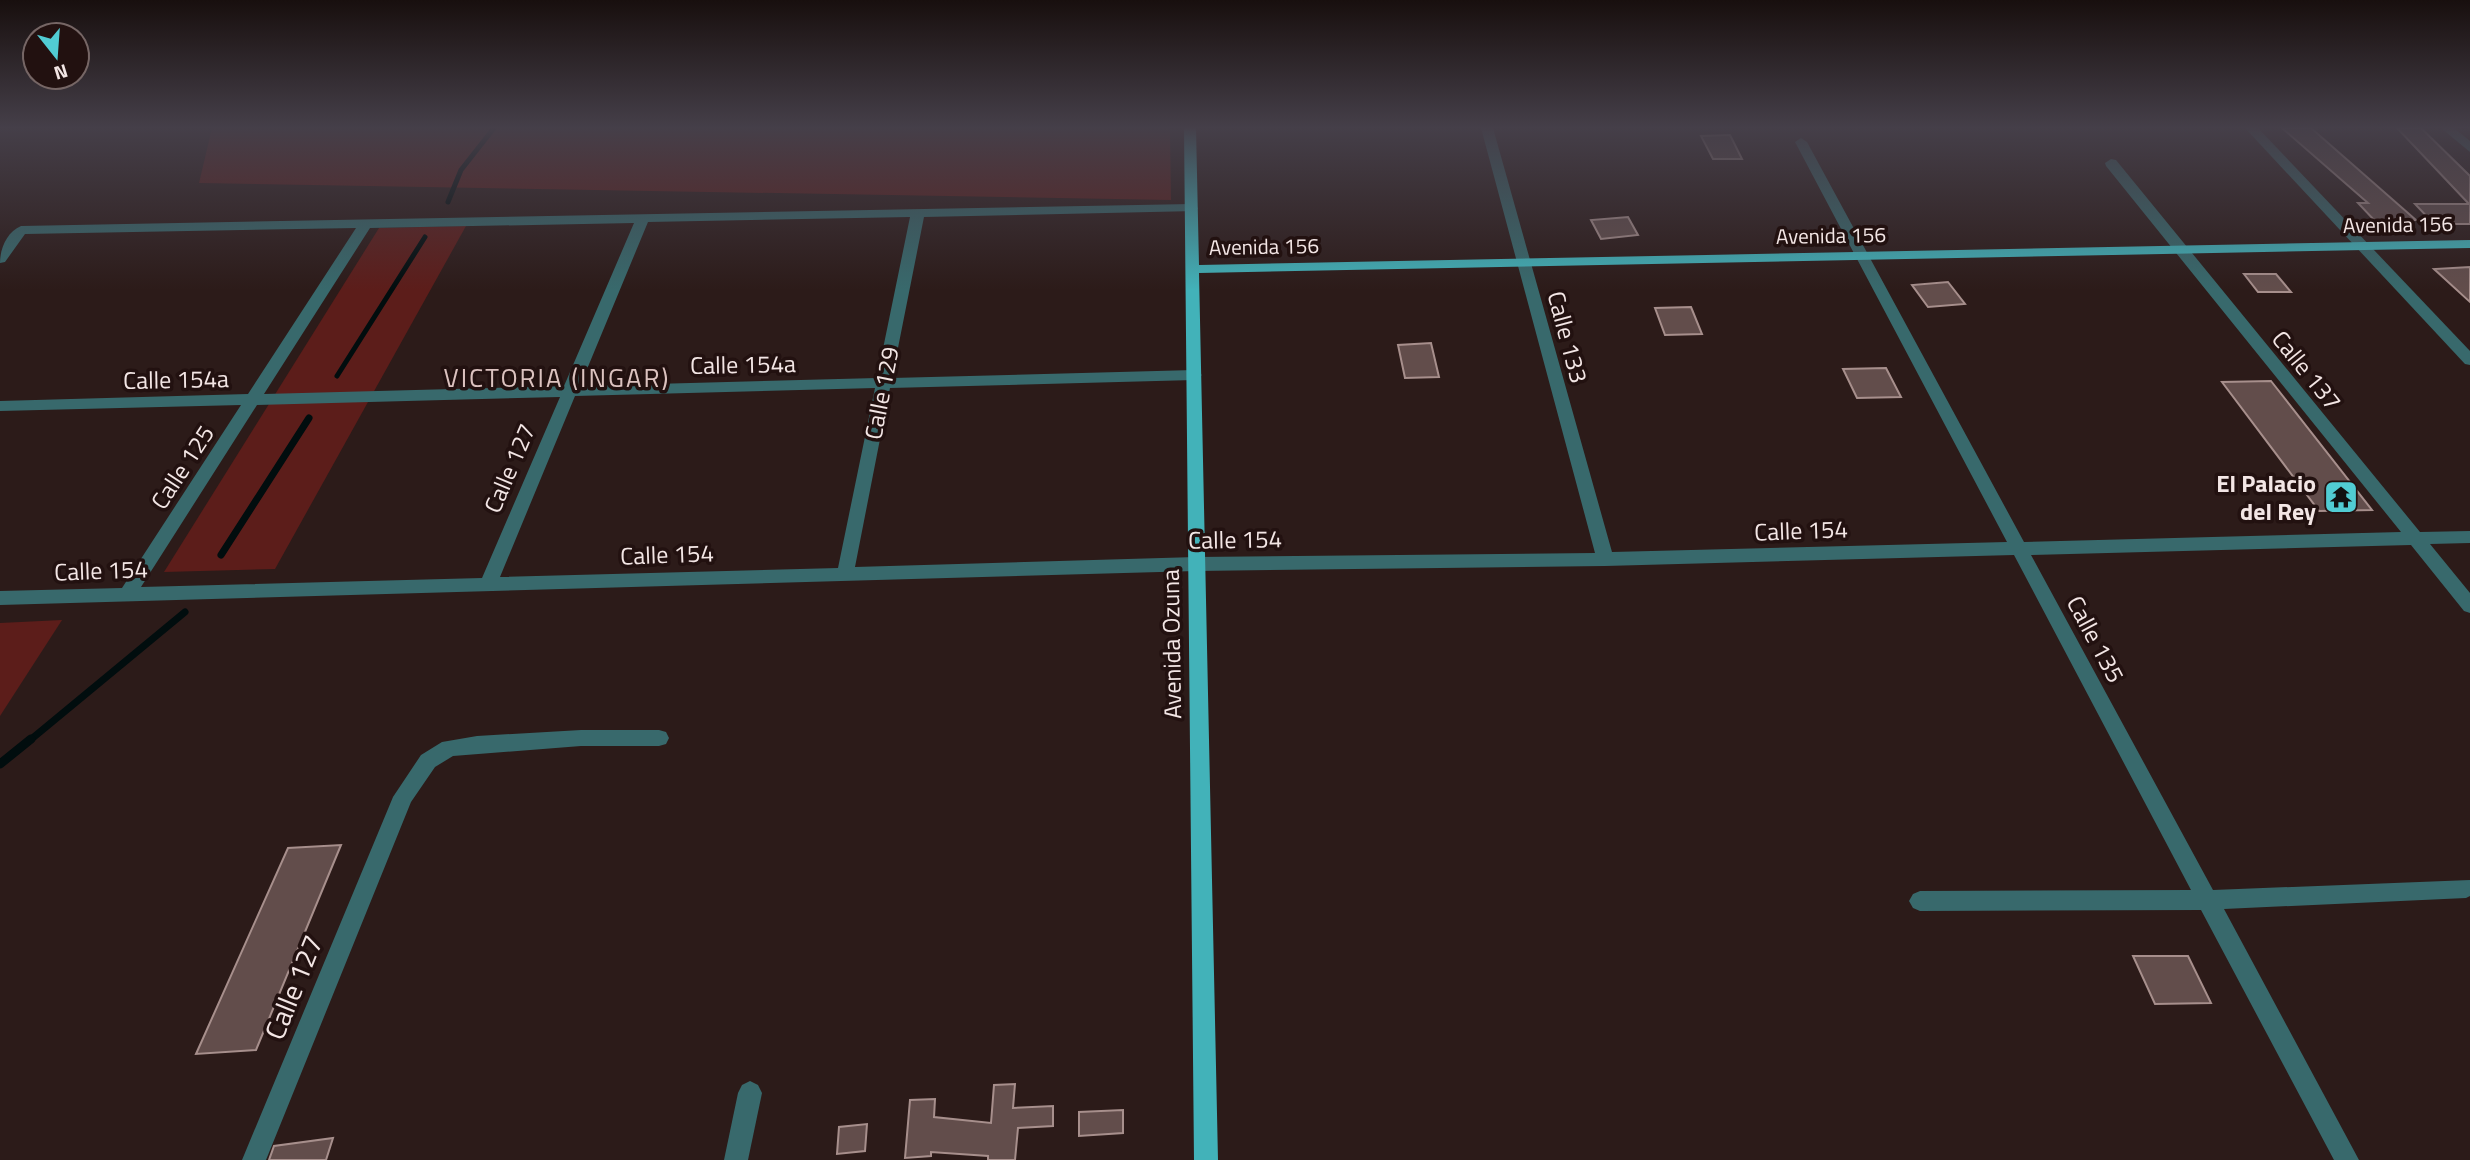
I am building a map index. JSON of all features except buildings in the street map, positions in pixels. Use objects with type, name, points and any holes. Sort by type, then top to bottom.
[{"type":"main road","name":"Avenida Ozuna","points":[[1191,182],[1206,1160]]},
{"type":"main road","name":"Avenida 156","points":[[1192,269],[2470,244]]},
{"type":"street","name":"Calle 133","points":[[1502,182],[1605,559]]},
{"type":"street","name":"Calle 135","points":[[1822,182],[2347,1160]]},
{"type":"street","name":"Calle 137","points":[[2125,182],[2470,606]]},
{"type":"street","points":[[2302,182],[2470,360]]},
{"type":"street","points":[[0,259],[21,229],[1191,208]]},
{"type":"street","name":"Calle 129","points":[[845,574],[918,213]]},
{"type":"street","name":"Calle 127","points":[[488,584],[643,218]]},
{"type":"street","name":"Calle 125","points":[[127,594],[366,223]]},
{"type":"street","name":"Calle 154a","points":[[0,406],[1194,375]]},
{"type":"street","name":"Calle 154","points":[[0,597],[1196,564],[1605,559],[2470,537]]},
{"type":"street","name":"Calle 127","points":[[254,1160],[403,797],[428,761],[449,748],[582,738],[659,738]]},
{"type":"street","points":[[1920,901],[2208,900],[2466,888]]},
{"type":"street","points":[[736,1160],[750,1093]]},
{"type":"shaded area","points":[[1171,182],[1171,200],[199,183]]},
{"type":"shaded area","points":[[466,226],[275,569],[164,572],[379,228]]},
{"type":"shaded area","points":[[62,620],[0,716],[0,623]]},
{"type":"waterway","points":[[448,202],[456,182]]},
{"type":"waterway","points":[[337,376],[425,237]]},
{"type":"waterway","points":[[221,555],[309,418]]},
{"type":"waterway","points":[[29,741],[185,612]]},
{"type":"waterway","points":[[0,764],[31,739]]},
{"type":"place","name":"El Palacio del Rey","points":[[2341,497]]},
{"type":"district","name":"VICTORIA (INGAR)","points":[[557,377]]}]
